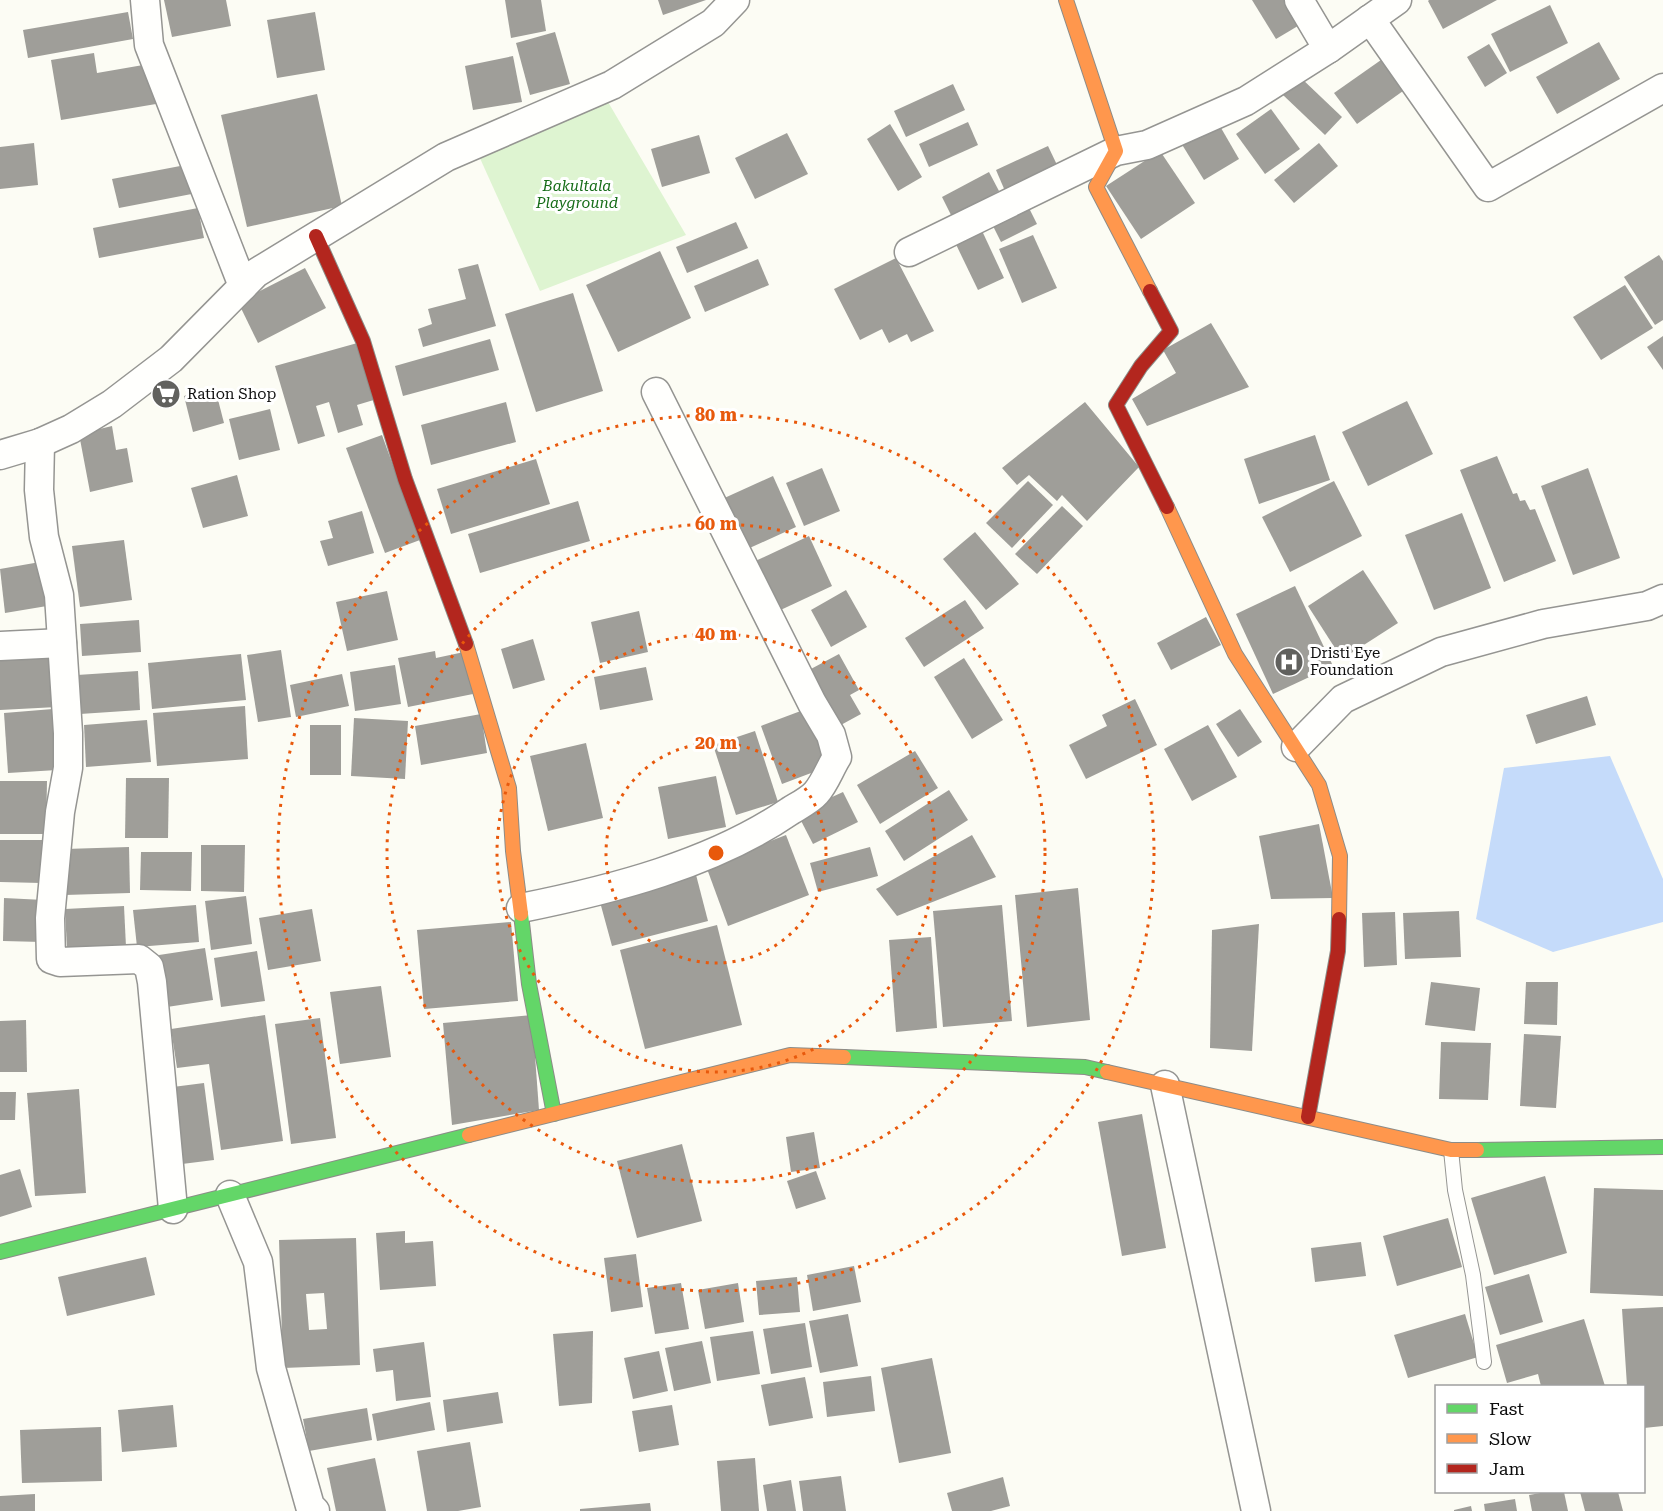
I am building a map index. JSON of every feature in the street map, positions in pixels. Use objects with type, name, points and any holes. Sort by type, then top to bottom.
[{"type":"street","points":[[145,0],[149,45],[243,286]]},
{"type":"street","points":[[0,455],[40,443],[71,429],[112,404],[171,359],[256,273],[446,157],[612,85],[713,23],[735,0]]},
{"type":"street","points":[[1066,0],[1116,151],[1096,187],[1171,331],[1141,366],[1116,405],[1188,551],[1235,654],[1319,785],[1340,856],[1338,951],[1308,1117]]},
{"type":"street","points":[[1299,0],[1328,49]]},
{"type":"street","points":[[909,252],[1116,151],[1147,145],[1246,101],[1328,49],[1397,0]]},
{"type":"street","points":[[1370,19],[1488,187],[1663,88]]},
{"type":"street","points":[[316,236],[363,341],[405,479],[464,636],[509,788],[513,851],[529,984],[554,1114]]},
{"type":"street","points":[[521,908],[633,882],[702,857],[774,823],[816,794],[837,757],[831,735],[812,704],[656,392]]},
{"type":"street","points":[[40,443],[40,502],[44,537],[59,595],[68,733],[68,768],[60,812],[50,918],[51,959],[60,962],[139,959],[149,967],[173,1209]]},
{"type":"street","points":[[1296,747],[1343,699],[1441,652],[1543,624],[1647,606],[1663,599]]},
{"type":"street","points":[[0,646],[62,643]]},
{"type":"street","points":[[0,1252],[790,1055],[1085,1067],[1451,1149],[1663,1147]]},
{"type":"street","points":[[1165,1085],[1256,1511]]},
{"type":"street","points":[[230,1195],[258,1262],[271,1368],[310,1506],[315,1511]]},
{"type":"lane","points":[[1451,1149],[1455,1190],[1473,1275],[1484,1362]]},
{"type":"green space","name":"Bakultala Playground","points":[[601,90],[686,235],[540,291],[474,145]]},
{"type":"water","points":[[1610,756],[1663,879],[1663,922],[1553,952],[1476,919],[1504,768]]},
{"type":"building","points":[[164,0],[226,0],[231,26],[172,37]]},
{"type":"building","points":[[505,0],[541,0],[546,31],[511,38]]},
{"type":"building","points":[[658,0],[706,0],[663,15]]},
{"type":"building","points":[[1252,0],[1296,0],[1308,20],[1276,39]]},
{"type":"building","points":[[1429,0],[1497,0],[1443,29]]},
{"type":"building","points":[[1550,5],[1568,43],[1510,72],[1491,34]]},
{"type":"building","points":[[128,12],[133,39],[28,58],[23,30]]},
{"type":"building","points":[[315,12],[325,70],[277,78],[267,20]]},
{"type":"building","points":[[555,32],[570,84],[530,95],[516,43]]},
{"type":"building","points":[[1599,42],[1620,79],[1557,114],[1536,77]]},
{"type":"building","points":[[1489,44],[1507,73],[1485,87],[1467,57]]},
{"type":"building","points":[[94,53],[97,73],[149,64],[156,104],[61,120],[51,60]]},
{"type":"building","points":[[513,56],[522,102],[473,110],[465,66]]},
{"type":"building","points":[[1381,60],[1403,91],[1357,124],[1334,93]]},
{"type":"building","points":[[1300,77],[1342,117],[1325,135],[1283,95]]},
{"type":"building","points":[[953,84],[965,110],[906,137],[894,111]]},
{"type":"building","points":[[317,94],[342,206],[247,227],[221,115]]},
{"type":"building","points":[[1271,109],[1300,149],[1265,174],[1236,134]]},
{"type":"building","points":[[1217,121],[1239,159],[1204,180],[1181,143]]},
{"type":"building","points":[[968,122],[978,145],[929,167],[919,144]]},
{"type":"building","points":[[890,124],[922,177],[898,191],[867,139]]},
{"type":"building","points":[[787,133],[808,174],[755,199],[735,158]]},
{"type":"building","points":[[699,135],[710,173],[662,187],[651,149]]},
{"type":"building","points":[[34,143],[38,185],[0,189],[0,147]]},
{"type":"building","points":[[1319,143],[1338,166],[1294,203],[1274,180]]},
{"type":"building","points":[[1048,146],[1058,167],[1005,191],[996,170]]},
{"type":"building","points":[[1160,151],[1195,203],[1141,239],[1106,186]]},
{"type":"building","points":[[196,163],[202,192],[119,208],[112,179]]},
{"type":"building","points":[[989,172],[999,191],[952,217],[942,197]]},
{"type":"building","points":[[1026,202],[1037,224],[1001,242],[990,220]]},
{"type":"building","points":[[198,208],[204,238],[99,258],[93,228]]},
{"type":"building","points":[[977,220],[1004,278],[978,290],[950,232]]},
{"type":"building","points":[[736,222],[748,248],[687,273],[676,247]]},
{"type":"building","points":[[1033,235],[1057,288],[1022,303],[999,249]]},
{"type":"building","points":[[660,251],[691,318],[618,352],[586,285]]},
{"type":"building","points":[[1659,255],[1663,261],[1663,320],[1655,325],[1624,277]]},
{"type":"building","points":[[896,258],[934,331],[911,342],[907,334],[889,343],[882,329],[860,340],[834,289]]},
{"type":"building","points":[[758,259],[769,285],[705,312],[694,286]]},
{"type":"building","points":[[478,264],[496,326],[423,347],[418,329],[432,324],[428,309],[466,299],[458,269]]},
{"type":"building","points":[[305,268],[326,308],[258,343],[238,302]]},
{"type":"building","points":[[1625,285],[1653,328],[1601,360],[1573,317]]},
{"type":"building","points":[[573,293],[603,391],[536,412],[505,314]]},
{"type":"building","points":[[1211,323],[1249,387],[1147,426],[1132,399],[1176,373],[1163,350]]},
{"type":"building","points":[[1663,336],[1663,370],[1647,347]]},
{"type":"building","points":[[490,339],[499,370],[403,396],[395,366]]},
{"type":"building","points":[[361,342],[377,399],[357,405],[363,425],[338,433],[329,402],[316,406],[325,436],[298,444],[275,366]]},
{"type":"building","points":[[215,388],[224,423],[193,432],[184,396]]},
{"type":"building","points":[[1407,401],[1433,454],[1368,486],[1342,432]]},
{"type":"building","points":[[506,402],[516,442],[431,465],[421,425]]},
{"type":"building","points":[[1085,402],[1139,467],[1087,521],[1062,495],[1057,501],[1029,475],[1017,485],[1002,468]]},
{"type":"building","points":[[270,409],[280,450],[239,460],[229,419]]},
{"type":"building","points":[[112,426],[116,450],[127,448],[133,482],[90,492],[79,434]]},
{"type":"building","points":[[382,435],[420,540],[385,553],[346,448]]},
{"type":"building","points":[[1315,435],[1330,480],[1259,504],[1244,459]]},
{"type":"building","points":[[1497,456],[1513,494],[1517,493],[1520,501],[1525,500],[1530,510],[1535,509],[1556,561],[1504,582],[1460,470]]},
{"type":"building","points":[[536,459],[550,504],[451,534],[437,489]]},
{"type":"building","points":[[822,468],[840,511],[804,526],[786,483]]},
{"type":"building","points":[[1588,468],[1620,558],[1573,575],[1541,486]]},
{"type":"building","points":[[237,475],[248,516],[203,528],[191,488]]},
{"type":"building","points":[[773,476],[796,527],[743,551],[720,500]]},
{"type":"building","points":[[1028,481],[1053,505],[1012,548],[986,523]]},
{"type":"building","points":[[1334,481],[1362,536],[1290,572],[1262,517]]},
{"type":"building","points":[[578,501],[590,541],[480,573],[468,534]]},
{"type":"building","points":[[1062,506],[1083,526],[1037,574],[1015,554]]},
{"type":"building","points":[[362,511],[374,553],[328,566],[320,541],[333,538],[328,521]]},
{"type":"building","points":[[1462,513],[1491,588],[1434,610],[1405,535]]},
{"type":"building","points":[[975,532],[1019,584],[986,610],[943,559]]},
{"type":"building","points":[[809,536],[832,586],[772,614],[749,564]]},
{"type":"building","points":[[124,540],[132,600],[80,607],[72,546]]},
{"type":"building","points":[[40,562],[47,606],[5,613],[0,569]]},
{"type":"building","points":[[1363,570],[1398,623],[1342,659],[1308,606]]},
{"type":"building","points":[[1295,586],[1333,666],[1273,694],[1236,614]]},
{"type":"building","points":[[846,590],[867,627],[831,647],[811,610]]},
{"type":"building","points":[[387,591],[398,640],[347,651],[336,602]]},
{"type":"building","points":[[965,600],[984,628],[924,667],[905,638]]},
{"type":"building","points":[[639,611],[648,652],[600,663],[591,622]]},
{"type":"building","points":[[1206,617],[1221,645],[1171,670],[1157,643]]},
{"type":"building","points":[[139,620],[141,652],[82,656],[80,624]]},
{"type":"building","points":[[533,639],[545,680],[513,689],[501,649]]},
{"type":"building","points":[[55,650],[57,707],[0,710],[0,652]]},
{"type":"building","points":[[281,650],[291,717],[258,722],[247,655]]},
{"type":"building","points":[[435,651],[436,658],[464,652],[473,694],[408,707],[398,658]]},
{"type":"building","points":[[241,654],[246,700],[152,709],[148,663]]},
{"type":"building","points":[[839,654],[859,690],[850,695],[861,714],[839,726],[809,670]]},
{"type":"building","points":[[964,658],[1003,720],[972,739],[934,677]]},
{"type":"building","points":[[395,665],[401,704],[355,711],[350,672]]},
{"type":"building","points":[[646,667],[653,700],[600,710],[594,677]]},
{"type":"building","points":[[138,671],[140,710],[80,714],[77,675]]},
{"type":"building","points":[[342,674],[349,706],[296,717],[290,685]]},
{"type":"building","points":[[1587,696],[1596,725],[1536,744],[1526,715]]},
{"type":"building","points":[[1135,699],[1157,745],[1086,779],[1069,745],[1107,726],[1102,715]]},
{"type":"building","points":[[245,706],[248,759],[157,766],[153,713]]},
{"type":"building","points":[[53,709],[57,770],[8,773],[4,713]]},
{"type":"building","points":[[806,709],[827,767],[782,784],[761,726]]},
{"type":"building","points":[[1240,709],[1262,742],[1238,757],[1216,724]]},
{"type":"building","points":[[481,714],[487,753],[421,765],[415,726]]},
{"type":"building","points":[[354,718],[408,721],[405,779],[351,776]]},
{"type":"building","points":[[147,720],[151,762],[86,767],[84,725]]},
{"type":"building","points":[[310,725],[341,725],[341,775],[310,775]]},
{"type":"building","points":[[1208,725],[1237,777],[1192,801],[1164,749]]},
{"type":"building","points":[[755,731],[778,802],[736,815],[713,745]]},
{"type":"building","points":[[586,743],[603,818],[548,831],[530,756]]},
{"type":"building","points":[[915,751],[938,788],[880,824],[857,785]]},
{"type":"building","points":[[716,776],[726,827],[668,839],[658,787]]},
{"type":"building","points":[[126,778],[169,778],[168,838],[125,838]]},
{"type":"building","points":[[0,781],[47,781],[46,834],[0,834]]},
{"type":"building","points":[[949,790],[968,820],[904,861],[885,831]]},
{"type":"building","points":[[843,792],[858,822],[813,844],[797,813]]},
{"type":"building","points":[[1319,824],[1333,898],[1271,899],[1259,836]]},
{"type":"building","points":[[786,835],[809,895],[728,926],[706,866]]},
{"type":"building","points":[[972,835],[996,877],[897,916],[876,889]]},
{"type":"building","points":[[0,840],[42,840],[41,883],[0,882]]},
{"type":"building","points":[[201,845],[245,845],[244,892],[201,891]]},
{"type":"building","points":[[129,847],[130,893],[65,895],[65,849]]},
{"type":"building","points":[[870,847],[878,876],[818,892],[810,863]]},
{"type":"building","points":[[141,852],[192,852],[191,891],[140,890]]},
{"type":"building","points":[[694,867],[708,921],[612,946],[597,891]]},
{"type":"building","points":[[1078,888],[1090,1020],[1027,1027],[1015,895]]},
{"type":"building","points":[[246,896],[252,944],[211,950],[205,901]]},
{"type":"building","points":[[4,898],[44,900],[42,942],[3,941]]},
{"type":"building","points":[[196,905],[199,942],[137,947],[133,910]]},
{"type":"building","points":[[1002,905],[1012,1021],[943,1027],[933,911]]},
{"type":"building","points":[[124,906],[126,947],[67,950],[65,909]]},
{"type":"building","points":[[312,909],[321,961],[268,970],[259,918]]},
{"type":"building","points":[[1459,911],[1461,957],[1405,959],[1403,913]]},
{"type":"building","points":[[1395,912],[1397,965],[1364,967],[1362,913]]},
{"type":"building","points":[[511,922],[518,1001],[424,1009],[417,930]]},
{"type":"building","points":[[1259,924],[1252,1051],[1210,1048],[1212,930]]},
{"type":"building","points":[[717,925],[742,1025],[645,1049],[620,950]]},
{"type":"building","points":[[931,937],[937,1028],[896,1032],[889,940]]},
{"type":"building","points":[[205,948],[213,1000],[167,1007],[159,955]]},
{"type":"building","points":[[257,951],[265,1001],[221,1007],[214,958]]},
{"type":"building","points":[[1431,982],[1480,988],[1475,1031],[1425,1025]]},
{"type":"building","points":[[1526,982],[1558,982],[1557,1025],[1524,1024]]},
{"type":"building","points":[[381,986],[391,1057],[340,1064],[330,992]]},
{"type":"building","points":[[265,1015],[283,1141],[221,1150],[209,1064],[177,1068],[171,1029]]},
{"type":"building","points":[[532,1015],[539,1110],[452,1125],[443,1023]]},
{"type":"building","points":[[320,1018],[336,1138],[291,1144],[275,1024]]},
{"type":"building","points":[[26,1020],[27,1072],[0,1072],[0,1021]]},
{"type":"building","points":[[1524,1034],[1561,1036],[1556,1108],[1520,1106]]},
{"type":"building","points":[[1441,1042],[1491,1043],[1488,1100],[1439,1099]]},
{"type":"building","points":[[204,1083],[214,1160],[174,1165],[165,1088]]},
{"type":"building","points":[[79,1089],[86,1193],[35,1196],[27,1093]]},
{"type":"building","points":[[0,1092],[16,1092],[15,1120],[0,1120]]},
{"type":"building","points":[[1142,1114],[1166,1248],[1122,1256],[1098,1122]]},
{"type":"building","points":[[814,1132],[820,1168],[791,1172],[786,1137]]},
{"type":"building","points":[[682,1144],[702,1221],[637,1238],[617,1161]]},
{"type":"building","points":[[20,1169],[32,1207],[0,1217],[0,1175]]},
{"type":"building","points":[[816,1171],[826,1199],[796,1209],[787,1181]]},
{"type":"building","points":[[1545,1176],[1567,1253],[1494,1275],[1471,1198]]},
{"type":"building","points":[[1594,1188],[1663,1190],[1663,1296],[1590,1293]]},
{"type":"building","points":[[1448,1218],[1462,1267],[1397,1286],[1383,1236]]},
{"type":"building","points":[[405,1231],[405,1243],[433,1241],[436,1286],[380,1290],[376,1233]]},
{"type":"building","points":[[356,1238],[360,1365],[283,1368],[279,1240]],"holes":[[[324,1293],[327,1329],[309,1330],[306,1294]]]},
{"type":"building","points":[[1361,1242],[1366,1276],[1315,1282],[1311,1248]]},
{"type":"building","points":[[636,1254],[643,1307],[611,1312],[604,1258]]},
{"type":"building","points":[[146,1257],[155,1295],[67,1316],[58,1277]]},
{"type":"building","points":[[854,1266],[861,1302],[813,1311],[807,1275]]},
{"type":"building","points":[[1529,1274],[1543,1322],[1500,1335],[1485,1287]]},
{"type":"building","points":[[797,1277],[800,1312],[759,1315],[756,1281]]},
{"type":"building","points":[[681,1283],[689,1329],[655,1334],[647,1288]]},
{"type":"building","points":[[738,1283],[744,1322],[705,1329],[698,1290]]},
{"type":"building","points":[[1663,1307],[1663,1426],[1645,1428],[1645,1385],[1627,1385],[1622,1309]]},
{"type":"building","points":[[848,1314],[858,1366],[820,1373],[809,1321]]},
{"type":"building","points":[[1465,1314],[1478,1357],[1408,1378],[1394,1335]]},
{"type":"building","points":[[1584,1319],[1605,1385],[1541,1385],[1538,1374],[1507,1383],[1496,1345]]},
{"type":"building","points":[[805,1323],[812,1367],[771,1374],[763,1329]]},
{"type":"building","points":[[593,1331],[592,1403],[559,1406],[553,1334]]},
{"type":"building","points":[[753,1331],[760,1374],[717,1381],[710,1337]]},
{"type":"building","points":[[702,1341],[711,1383],[674,1391],[665,1348]]},
{"type":"building","points":[[424,1342],[431,1397],[396,1401],[393,1370],[376,1372],[373,1349]]},
{"type":"building","points":[[659,1351],[668,1391],[633,1399],[624,1358]]},
{"type":"building","points":[[932,1358],[951,1453],[899,1463],[881,1368]]},
{"type":"building","points":[[871,1376],[875,1411],[827,1417],[823,1382]]},
{"type":"building","points":[[805,1377],[813,1418],[769,1426],[761,1385]]},
{"type":"building","points":[[498,1392],[503,1423],[447,1432],[443,1400]]},
{"type":"building","points":[[430,1402],[435,1430],[377,1441],[372,1414]]},
{"type":"building","points":[[173,1405],[177,1447],[122,1452],[118,1410]]},
{"type":"building","points":[[672,1405],[679,1445],[639,1452],[632,1411]]},
{"type":"building","points":[[367,1408],[372,1440],[309,1451],[303,1419]]},
{"type":"building","points":[[101,1427],[102,1481],[22,1483],[20,1430]]},
{"type":"building","points":[[470,1442],[481,1507],[458,1511],[427,1511],[417,1451]]},
{"type":"building","points":[[375,1458],[386,1511],[336,1511],[327,1468]]},
{"type":"building","points":[[755,1458],[759,1511],[721,1511],[717,1461]]},
{"type":"building","points":[[841,1476],[846,1511],[803,1511],[799,1481]]},
{"type":"building","points":[[1003,1477],[1010,1506],[991,1511],[952,1511],[947,1493]]},
{"type":"building","points":[[791,1480],[796,1511],[767,1511],[763,1485]]},
{"type":"building","points":[[1564,1493],[1568,1511],[1532,1511],[1529,1495]]},
{"type":"building","points":[[1580,1493],[1618,1493],[1623,1511],[1585,1511]]},
{"type":"building","points":[[35,1494],[35,1511],[0,1511],[0,1496]]},
{"type":"building","points":[[1515,1499],[1517,1511],[1485,1511],[1484,1504]]},
{"type":"building","points":[[650,1503],[651,1511],[580,1511],[580,1509]]},
{"type":"building","points":[[1471,1506],[1472,1511],[1454,1511],[1454,1510]]},
{"type":"traffic: fast","points":[[521,914],[529,984],[554,1114]]},
{"type":"traffic: fast","points":[[844,1057],[1085,1067],[1107,1072]]},
{"type":"traffic: fast","points":[[0,1252],[469,1135]]},
{"type":"traffic: fast","points":[[1477,1150],[1663,1147]]},
{"type":"traffic: slow","points":[[1066,0],[1116,151],[1096,187],[1150,291]]},
{"type":"traffic: slow","points":[[1167,507],[1235,654],[1319,785],[1340,856],[1339,919]]},
{"type":"traffic: slow","points":[[466,644],[509,788],[513,851],[521,914]]},
{"type":"traffic: slow","points":[[469,1135],[790,1055],[844,1057]]},
{"type":"traffic: slow","points":[[1107,1072],[1451,1150],[1477,1150]]},
{"type":"traffic: jam","points":[[316,236],[363,341],[405,479],[466,644]]},
{"type":"traffic: jam","points":[[1150,291],[1171,331],[1141,366],[1116,405],[1167,507]]},
{"type":"traffic: jam","points":[[1308,1117],[1338,951],[1339,919]]},
{"type":"place","name":"Ration Shop","points":[[166,394]]},
{"type":"place","name":"Dristi Eye Foundation","points":[[1289,662]]}]
